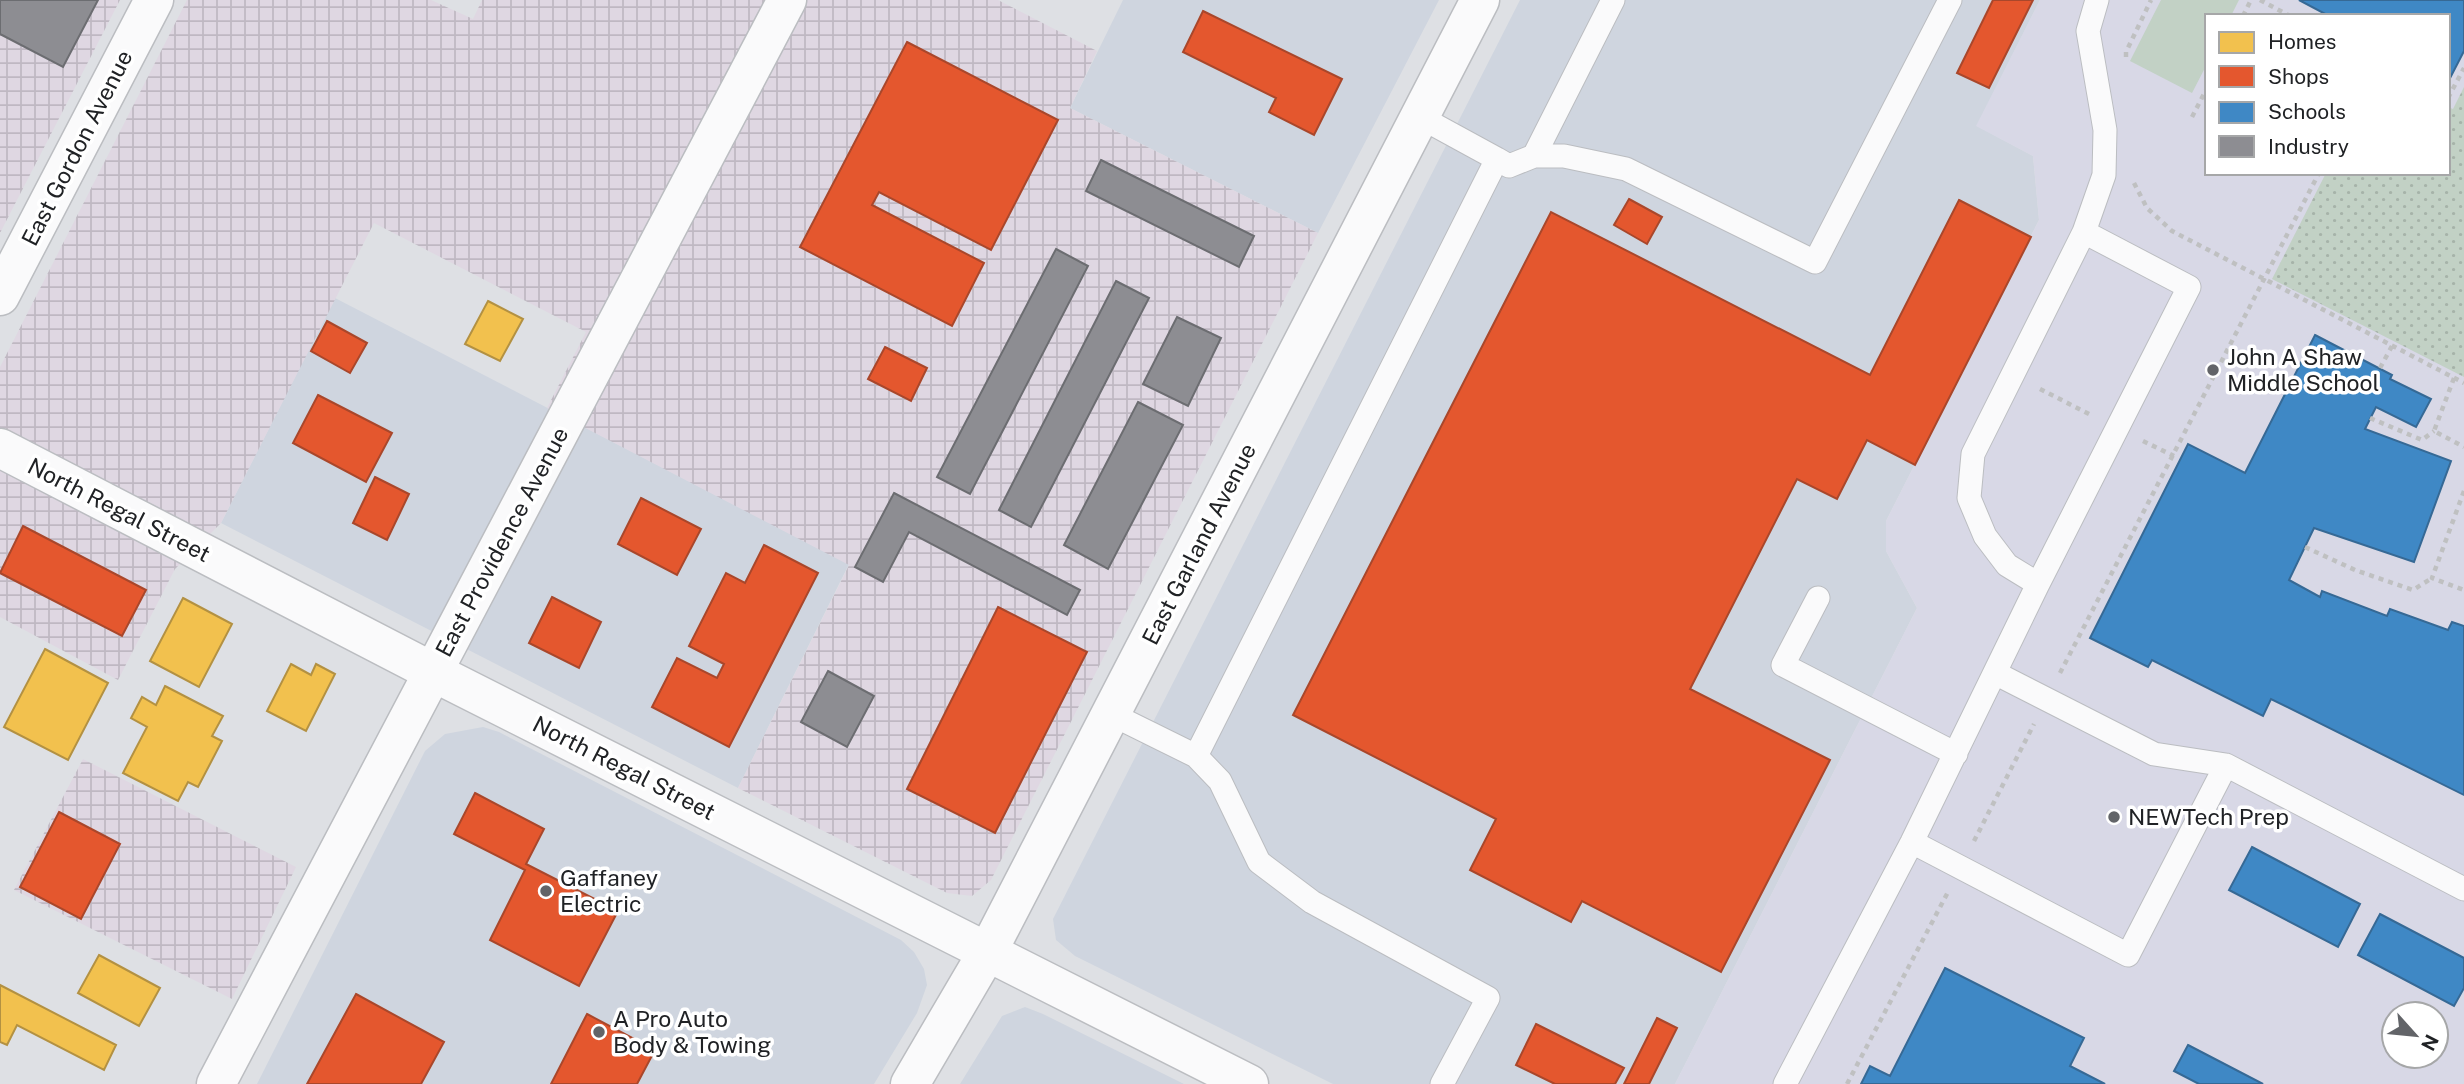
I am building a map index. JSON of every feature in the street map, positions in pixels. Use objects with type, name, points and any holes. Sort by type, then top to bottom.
[{"type":"street","name":"East Gordon Avenue","points":[[0,296],[154,0]]},
{"type":"street","name":"East Providence Avenue","points":[[216,1084],[787,0]]},
{"type":"street","name":"East Garland Avenue","points":[[910,1084],[988,951],[1480,0]]},
{"type":"street","name":"North Regal Street","points":[[0,449],[433,673],[1249,1084]]},
{"type":"lane","points":[[1534,156],[1613,0]]},
{"type":"lane","points":[[1420,117],[1509,166],[1534,156],[1564,156],[1626,169],[1815,262],[1950,0]]},
{"type":"lane","points":[[2038,584],[2007,565],[1985,536],[1969,498],[1973,454],[2084,232],[2104,175],[2105,130],[2088,31],[2097,0]]},
{"type":"lane","points":[[1196,757],[1497,159]]},
{"type":"lane","points":[[1785,1084],[1912,842],[2038,584],[2189,287],[2084,232]]},
{"type":"lane","points":[[1818,598],[1783,665],[1956,754]]},
{"type":"lane","points":[[1995,673],[2154,754],[2226,765],[2464,889]]},
{"type":"lane","points":[[1111,714],[1196,757],[1220,782],[1259,862],[1312,902],[1488,998],[1442,1084]]},
{"type":"lane","points":[[1912,842],[2128,955],[2226,765]]},
{"type":"path","points":[[2126,65],[2126,52],[2151,0]]},
{"type":"path","points":[[2260,0],[2286,14]]},
{"type":"path","points":[[2450,94],[2464,68]]},
{"type":"path","points":[[2192,117],[2205,92]]},
{"type":"path","points":[[2129,175],[2147,208],[2172,231],[2464,383]]},
{"type":"path","points":[[1847,1084],[2318,175]]},
{"type":"path","points":[[2380,368],[2392,346]]},
{"type":"path","points":[[2370,418],[2422,440],[2434,432],[2454,378]]},
{"type":"path","points":[[2434,432],[2464,447]]},
{"type":"path","points":[[2305,547],[2355,570],[2413,590],[2432,578],[2464,491]]},
{"type":"path","points":[[2432,578],[2464,590]]},
{"type":"shaded area","points":[[0,0],[120,0],[0,233]]},
{"type":"shaded area","points":[[187,0],[431,0],[473,19],[482,0],[998,0],[1097,51],[1070,108],[1318,233],[991,880],[972,896],[947,893],[738,788],[849,565],[547,408],[586,332],[374,223],[221,523],[175,569],[118,680],[0,617],[0,367]]},
{"type":"shaded area","points":[[1123,0],[1439,0],[1318,233],[1070,108]]},
{"type":"shaded area","points":[[1520,0],[2040,0],[1977,126],[2033,156],[2039,220],[1886,521],[1886,551],[1917,608],[1675,1084],[1333,1084],[1075,956],[1056,940],[1053,919]]},
{"type":"shaded area","points":[[2040,0],[2464,0],[2464,1084],[1675,1084],[1917,608],[1886,551],[1886,521],[2039,220],[2033,156],[1976,126]]},
{"type":"shaded area","points":[[335,298],[849,564],[738,788],[221,523]]},
{"type":"shaded area","points":[[483,727],[499,732],[901,940],[914,952],[924,969],[927,985],[917,1013],[874,1084],[257,1084],[425,751],[445,734]]},
{"type":"shaded area","points":[[83,759],[296,867],[232,999],[14,890]]},
{"type":"shaded area","points":[[1025,1007],[1184,1084],[960,1084],[1002,1016]]},
{"type":"green space","points":[[2161,0],[2239,0],[2232,14],[2205,14],[2205,68],[2192,93],[2130,61]]},
{"type":"green space","points":[[2464,87],[2464,377],[2272,279],[2325,175],[2450,175],[2450,108],[2453,109]]},
{"type":"building: Homes","points":[[488,301],[523,319],[500,361],[465,344]]},
{"type":"building: Homes","points":[[183,598],[232,624],[199,687],[150,661]]},
{"type":"building: Homes","points":[[45,649],[108,683],[68,760],[4,727]]},
{"type":"building: Homes","points":[[291,664],[311,675],[316,664],[335,674],[306,731],[267,711]]},
{"type":"building: Homes","points":[[165,686],[223,716],[212,736],[222,741],[198,787],[188,782],[178,801],[123,773],[147,727],[131,718],[142,697],[156,705]]},
{"type":"building: Homes","points":[[99,955],[160,988],[139,1026],[78,993]]},
{"type":"building: Homes","points":[[0,985],[116,1045],[104,1070],[17,1025],[7,1045],[0,1042]]},
{"type":"building: Shops","points":[[1993,0],[2033,0],[1989,88],[1957,73]]},
{"type":"building: Shops","points":[[1203,11],[1342,79],[1314,135],[1269,112],[1276,98],[1183,52]]},
{"type":"building: Shops","points":[[907,42],[1058,120],[991,250],[879,192],[872,205],[984,263],[952,326],[800,247]]},
{"type":"building: Shops","points":[[1629,199],[1662,217],[1647,244],[1614,225]]},
{"type":"building: Shops","points":[[1959,200],[2031,237],[1915,465],[1867,440],[1837,499],[1797,479],[1690,689],[1830,760],[1721,972],[1582,901],[1571,922],[1470,870],[1496,819],[1293,715],[1551,212],[1870,375]]},
{"type":"building: Shops","points":[[327,321],[367,343],[350,373],[311,351]]},
{"type":"building: Shops","points":[[885,347],[927,368],[911,401],[868,379]]},
{"type":"building: Shops","points":[[318,395],[392,433],[366,482],[293,443]]},
{"type":"building: Shops","points":[[375,477],[409,494],[387,540],[353,523]]},
{"type":"building: Shops","points":[[641,498],[701,529],[677,575],[618,544]]},
{"type":"building: Shops","points":[[23,526],[146,590],[122,636],[0,573]]},
{"type":"building: Shops","points":[[764,545],[818,573],[729,747],[652,707],[677,658],[717,678],[724,664],[689,646],[726,573],[745,583]]},
{"type":"building: Shops","points":[[552,597],[601,622],[579,668],[529,643]]},
{"type":"building: Shops","points":[[998,607],[1087,652],[995,833],[907,789]]},
{"type":"building: Shops","name":"Gaffaney Electric","points":[[475,793],[544,829],[526,864],[618,911],[579,986],[490,940],[525,870],[454,834]]},
{"type":"building: Shops","points":[[59,812],[120,844],[81,919],[20,887]]},
{"type":"building: Shops","points":[[356,994],[444,1042],[421,1084],[307,1084]]},
{"type":"building: Shops","name":"A Pro Auto Body & Towing","points":[[587,1014],[655,1050],[637,1084],[551,1084]]},
{"type":"building: Shops","points":[[1657,1018],[1677,1028],[1649,1084],[1624,1084]]},
{"type":"building: Shops","points":[[1536,1024],[1624,1068],[1615,1084],[1555,1084],[1516,1065]]},
{"type":"building: Schools","points":[[2299,0],[2464,0],[2464,51],[2450,78],[2450,14],[2325,14]]},
{"type":"building: Schools","points":[[2315,335],[2392,375],[2390,379],[2431,399],[2416,427],[2376,407],[2365,429],[2451,461],[2414,562],[2314,528],[2289,580],[2320,597],[2322,591],[2387,616],[2390,609],[2448,630],[2452,622],[2464,626],[2464,795],[2271,699],[2263,716],[2152,660],[2148,667],[2090,638],[2188,444],[2245,473]]},
{"type":"building: Schools","points":[[2252,847],[2360,904],[2338,947],[2229,890]]},
{"type":"building: Schools","points":[[2380,914],[2464,958],[2464,988],[2454,1006],[2450,1004],[2450,1000],[2443,1000],[2358,955]]},
{"type":"building: Schools","points":[[1945,968],[2084,1038],[2070,1066],[2105,1084],[1861,1084],[1870,1066],[1890,1076]]},
{"type":"building: Schools","points":[[2188,1045],[2263,1084],[2199,1084],[2174,1071]]},
{"type":"building: Industry","points":[[0,0],[98,0],[63,67],[0,34]]},
{"type":"building: Industry","points":[[1101,160],[1254,236],[1239,267],[1086,191]]},
{"type":"building: Industry","points":[[1056,249],[1088,266],[970,494],[937,477]]},
{"type":"building: Industry","points":[[1116,281],[1149,298],[1031,527],[999,510]]},
{"type":"building: Industry","points":[[1177,317],[1221,338],[1188,406],[1143,384]]},
{"type":"building: Industry","points":[[1138,402],[1183,425],[1108,569],[1064,545]]},
{"type":"building: Industry","points":[[894,493],[1080,590],[1067,615],[909,532],[883,582],[855,567]]},
{"type":"building: Industry","points":[[828,671],[874,696],[847,747],[801,722]]},
{"type":"place","name":"John A Shaw Middle School","points":[[2213,370]]},
{"type":"place","name":"NEWTech Prep","points":[[2114,817]]},
{"type":"place","name":"Gaffaney Electric","points":[[546,891]]},
{"type":"place","name":"A Pro Auto Body & Towing","points":[[599,1032]]}]
